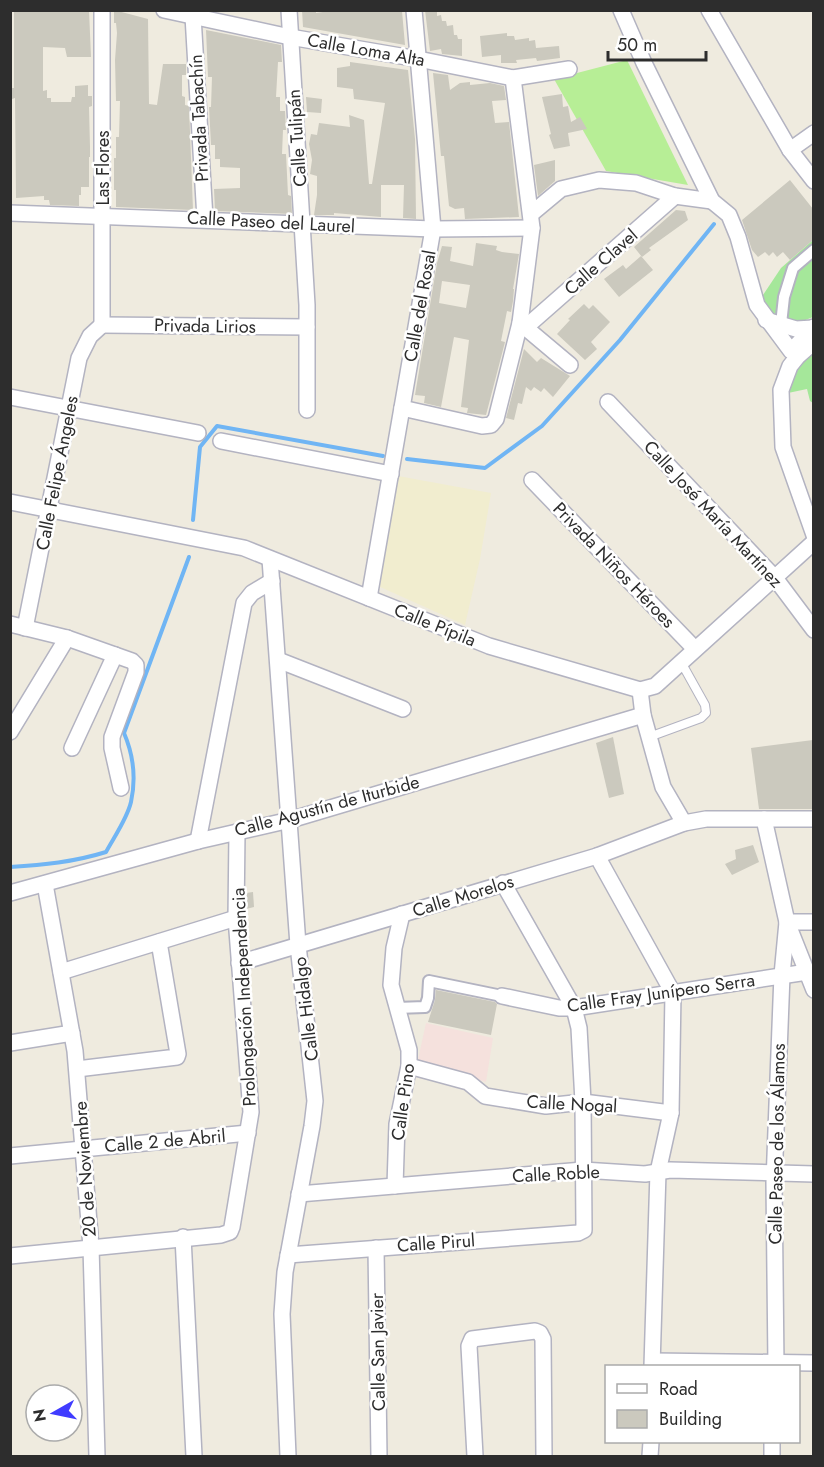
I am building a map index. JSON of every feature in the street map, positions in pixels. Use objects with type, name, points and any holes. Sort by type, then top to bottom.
[{"type":"street","name":"Las Flores","points":[[102,10],[102,325]]},
{"type":"street","name":"Calle Loma Alta","points":[[164,10],[290,37],[513,78],[569,69]]},
{"type":"street","name":"Calle Tulipán","points":[[289,10],[303,224],[307,410]]},
{"type":"street","name":"Calle del Rosal","points":[[369,598],[434,230],[414,10]]},
{"type":"street","points":[[621,10],[644,63],[712,201],[729,215],[738,237],[757,305],[773,322],[793,358]]},
{"type":"street","points":[[710,10],[790,150],[813,181]]},
{"type":"street","name":"Privada Tabachín","points":[[193,16],[205,219]]},
{"type":"street","points":[[402,408],[482,426],[491,425],[496,419],[523,325],[531,221],[513,78]]},
{"type":"street","points":[[790,150],[813,133]]},
{"type":"street","points":[[531,221],[561,189],[599,180],[636,183],[675,196],[712,201]]},
{"type":"street","name":"Calle Clavel","points":[[523,325],[675,196]]},
{"type":"street","name":"Calle Paseo del Laurel","points":[[10,213],[205,219],[434,230],[531,221]]},
{"type":"street","points":[[773,322],[793,268],[813,250]]},
{"type":"street","points":[[773,322],[796,329],[813,328]]},
{"type":"street","name":"Privada Lirios","points":[[102,325],[307,327]]},
{"type":"street","name":"Calle Felipe Ángeles","points":[[18,626],[49,510],[79,358],[90,336],[102,325]]},
{"type":"street","points":[[523,325],[570,365]]},
{"type":"street","points":[[813,328],[793,358],[781,390],[783,447],[813,536]]},
{"type":"street","points":[[793,358],[813,342]]},
{"type":"street","points":[[10,397],[198,433]]},
{"type":"street","name":"Calle José María Martínez","points":[[608,402],[774,578],[813,630]]},
{"type":"street","points":[[221,441],[391,474]]},
{"type":"street","name":"Privada Niños Héroes","points":[[532,480],[695,649]]},
{"type":"street","name":"Calle Pípila","points":[[10,502],[244,548],[489,646],[640,690]]},
{"type":"street","points":[[684,823],[663,787],[643,715],[640,690],[655,686],[813,542]]},
{"type":"street","name":"Calle Hidalgo","points":[[270,559],[298,945],[315,1101],[285,1272],[282,1314],[288,1456]]},
{"type":"street","points":[[198,840],[244,603],[252,593],[272,581]]},
{"type":"street","points":[[18,626],[67,638],[132,661],[136,665],[136,672],[112,737],[112,748],[121,788]]},
{"type":"street","points":[[10,732],[67,638]]},
{"type":"street","points":[[72,748],[115,655]]},
{"type":"street","points":[[278,660],[403,709]]},
{"type":"street","name":"Calle Agustín de Iturbide","points":[[10,893],[198,840],[290,820],[643,715]]},
{"type":"street","name":"Calle Morelos","points":[[239,963],[597,856],[684,823],[706,819],[813,819]]},
{"type":"street","points":[[764,819],[787,922],[813,990]]},
{"type":"street","name":"Prolongación Independencia","points":[[183,1237],[221,1235],[230,1232],[251,1112],[236,918],[237,832]]},
{"type":"street","points":[[597,856],[673,993],[671,1113],[658,1172],[653,1364],[813,1363]]},
{"type":"street","points":[[503,883],[574,1008],[579,1028],[583,1102],[583,1170]]},
{"type":"street","name":"20 de Noviembre","points":[[45,884],[77,1069],[91,1247],[97,1456]]},
{"type":"street","name":"Calle Pino","points":[[395,1185],[397,1125],[409,1066],[409,1050],[391,985],[394,948],[402,914]]},
{"type":"street","points":[[61,972],[236,918]]},
{"type":"street","points":[[787,922],[813,922]]},
{"type":"street","name":"Calle Paseo de los Álamos","points":[[776,1365],[775,1173],[782,975],[787,922]]},
{"type":"street","points":[[77,1069],[177,1057],[159,942]]},
{"type":"street","name":"Calle Fray Junípero Serra","points":[[396,1008],[425,1007],[429,981],[559,1008],[574,1008],[807,972]]},
{"type":"street","points":[[10,1042],[72,1033]]},
{"type":"street","name":"Calle Nogal","points":[[409,1066],[468,1082],[485,1096],[546,1106],[583,1102],[671,1113]]},
{"type":"street","name":"Calle 2 de Abril","points":[[10,1155],[248,1133]]},
{"type":"street","name":"Calle Roble","points":[[299,1194],[583,1170],[645,1174],[670,1170],[813,1174]]},
{"type":"street","name":"Calle Pirul","points":[[288,1255],[578,1233],[584,1230],[583,1170]]},
{"type":"street","points":[[10,1256],[183,1237],[194,1456]]},
{"type":"street","name":"Calle San Javier","points":[[376,1248],[380,1456]]},
{"type":"street","points":[[475,1456],[469,1346],[472,1339],[535,1332],[540,1333],[543,1339],[544,1456]]},
{"type":"lane","points":[[649,737],[701,718],[706,713],[705,705],[681,662]]},
{"type":"shaded area","points":[[398,476],[491,493],[480,559],[465,625],[378,586]]},
{"type":"shaded area","points":[[426,1023],[493,1038],[486,1082],[417,1064]]},
{"type":"green space","points":[[627,60],[688,185],[606,171],[554,79]]},
{"type":"green space","points":[[813,240],[813,317],[798,323],[770,315],[759,301],[781,268]]},
{"type":"green space","points":[[813,351],[813,403],[810,401],[807,389],[788,393],[793,370]]},
{"type":"building","points":[[14,10],[89,10],[91,57],[67,57],[65,48],[43,47],[43,91],[47,90],[47,98],[51,98],[51,102],[71,102],[72,97],[75,97],[75,86],[88,85],[88,96],[92,96],[92,106],[89,107],[89,187],[81,187],[79,206],[50,205],[49,200],[44,200],[44,196],[16,198],[15,98],[12,99]]},
{"type":"building","points":[[114,10],[148,19],[149,104],[157,105],[163,64],[186,64],[186,75],[182,75],[182,96],[185,97],[185,105],[189,106],[193,210],[116,207],[114,158],[116,158],[116,137],[119,137],[120,101],[116,101],[117,33]]},
{"type":"building","points":[[302,10],[316,10],[316,13],[336,10],[402,11],[405,45],[303,27]]},
{"type":"building","points":[[425,10],[437,10],[437,16],[441,15],[442,21],[446,21],[447,26],[453,25],[454,35],[462,39],[462,56],[442,54],[441,49],[430,51]]},
{"type":"building","points":[[206,30],[281,45],[282,62],[278,62],[276,97],[280,97],[280,111],[285,111],[286,130],[283,130],[282,154],[286,154],[288,195],[291,196],[292,214],[215,211],[214,189],[240,188],[240,168],[220,167],[220,159],[215,159],[215,145],[211,145],[209,107],[211,107],[212,77],[208,77]]},
{"type":"building","points":[[507,33],[507,36],[514,36],[515,40],[529,38],[529,41],[535,40],[536,48],[559,46],[560,58],[537,61],[536,58],[516,60],[517,63],[501,63],[501,55],[482,57],[480,36]]},
{"type":"building","points":[[350,62],[408,70],[415,139],[416,219],[403,218],[404,185],[381,185],[381,217],[334,213],[334,215],[314,215],[317,176],[310,174],[312,160],[309,144],[311,134],[317,135],[319,123],[350,127],[349,115],[364,120],[369,184],[372,184],[385,103],[354,99],[353,89],[337,87],[337,68],[350,66]]},
{"type":"building","points":[[433,73],[448,75],[450,90],[460,83],[470,82],[470,85],[490,83],[504,86],[506,100],[492,101],[495,123],[509,122],[519,217],[465,219],[464,208],[455,209],[449,206],[444,156],[441,156]]},
{"type":"building","points":[[562,94],[563,107],[568,106],[571,122],[580,117],[587,129],[568,133],[570,146],[554,149],[542,97]]},
{"type":"building","points":[[306,97],[322,99],[321,113],[307,112]]},
{"type":"building","points":[[555,160],[555,181],[538,196],[534,165]]},
{"type":"building","points":[[790,180],[813,209],[813,240],[790,260],[783,252],[777,257],[773,252],[769,256],[765,252],[758,257],[752,250],[742,220]]},
{"type":"building","points":[[676,210],[685,211],[688,220],[649,248],[651,250],[642,257],[634,247]]},
{"type":"building","points":[[476,243],[497,246],[496,250],[519,254],[511,312],[507,311],[501,341],[505,342],[486,415],[467,413],[468,408],[461,407],[469,340],[454,337],[441,407],[424,403],[425,396],[415,395],[437,263],[442,246],[452,247],[450,261],[473,266]],"holes":[[[442,281],[470,285],[466,308],[439,303]]]},
{"type":"building","points":[[641,256],[653,270],[619,297],[604,279],[623,265],[626,269]]},
{"type":"building","points":[[584,304],[589,309],[593,305],[610,322],[591,342],[597,349],[585,360],[557,334],[570,320],[568,319]]},
{"type":"building","points":[[524,349],[537,362],[541,358],[570,376],[553,397],[544,388],[541,392],[534,387],[531,391],[526,387],[522,404],[518,403],[514,420],[506,418]]},
{"type":"building","points":[[613,737],[624,794],[609,798],[596,743]]},
{"type":"building","points":[[813,740],[813,809],[759,809],[751,748]]},
{"type":"building","points":[[753,845],[759,862],[732,875],[725,864],[736,859],[735,850]]},
{"type":"building","points":[[253,892],[254,907],[246,909],[246,893]]},
{"type":"building","points":[[436,990],[495,1002],[497,1004],[491,1035],[428,1022]]},
{"type":"waterway","points":[[407,459],[485,468],[542,426],[620,340],[714,224]]},
{"type":"waterway","points":[[193,520],[200,447],[217,426],[383,456]]},
{"type":"waterway","points":[[10,867],[58,862],[106,852],[131,802],[133,776],[130,749],[124,733],[189,557]]}]
